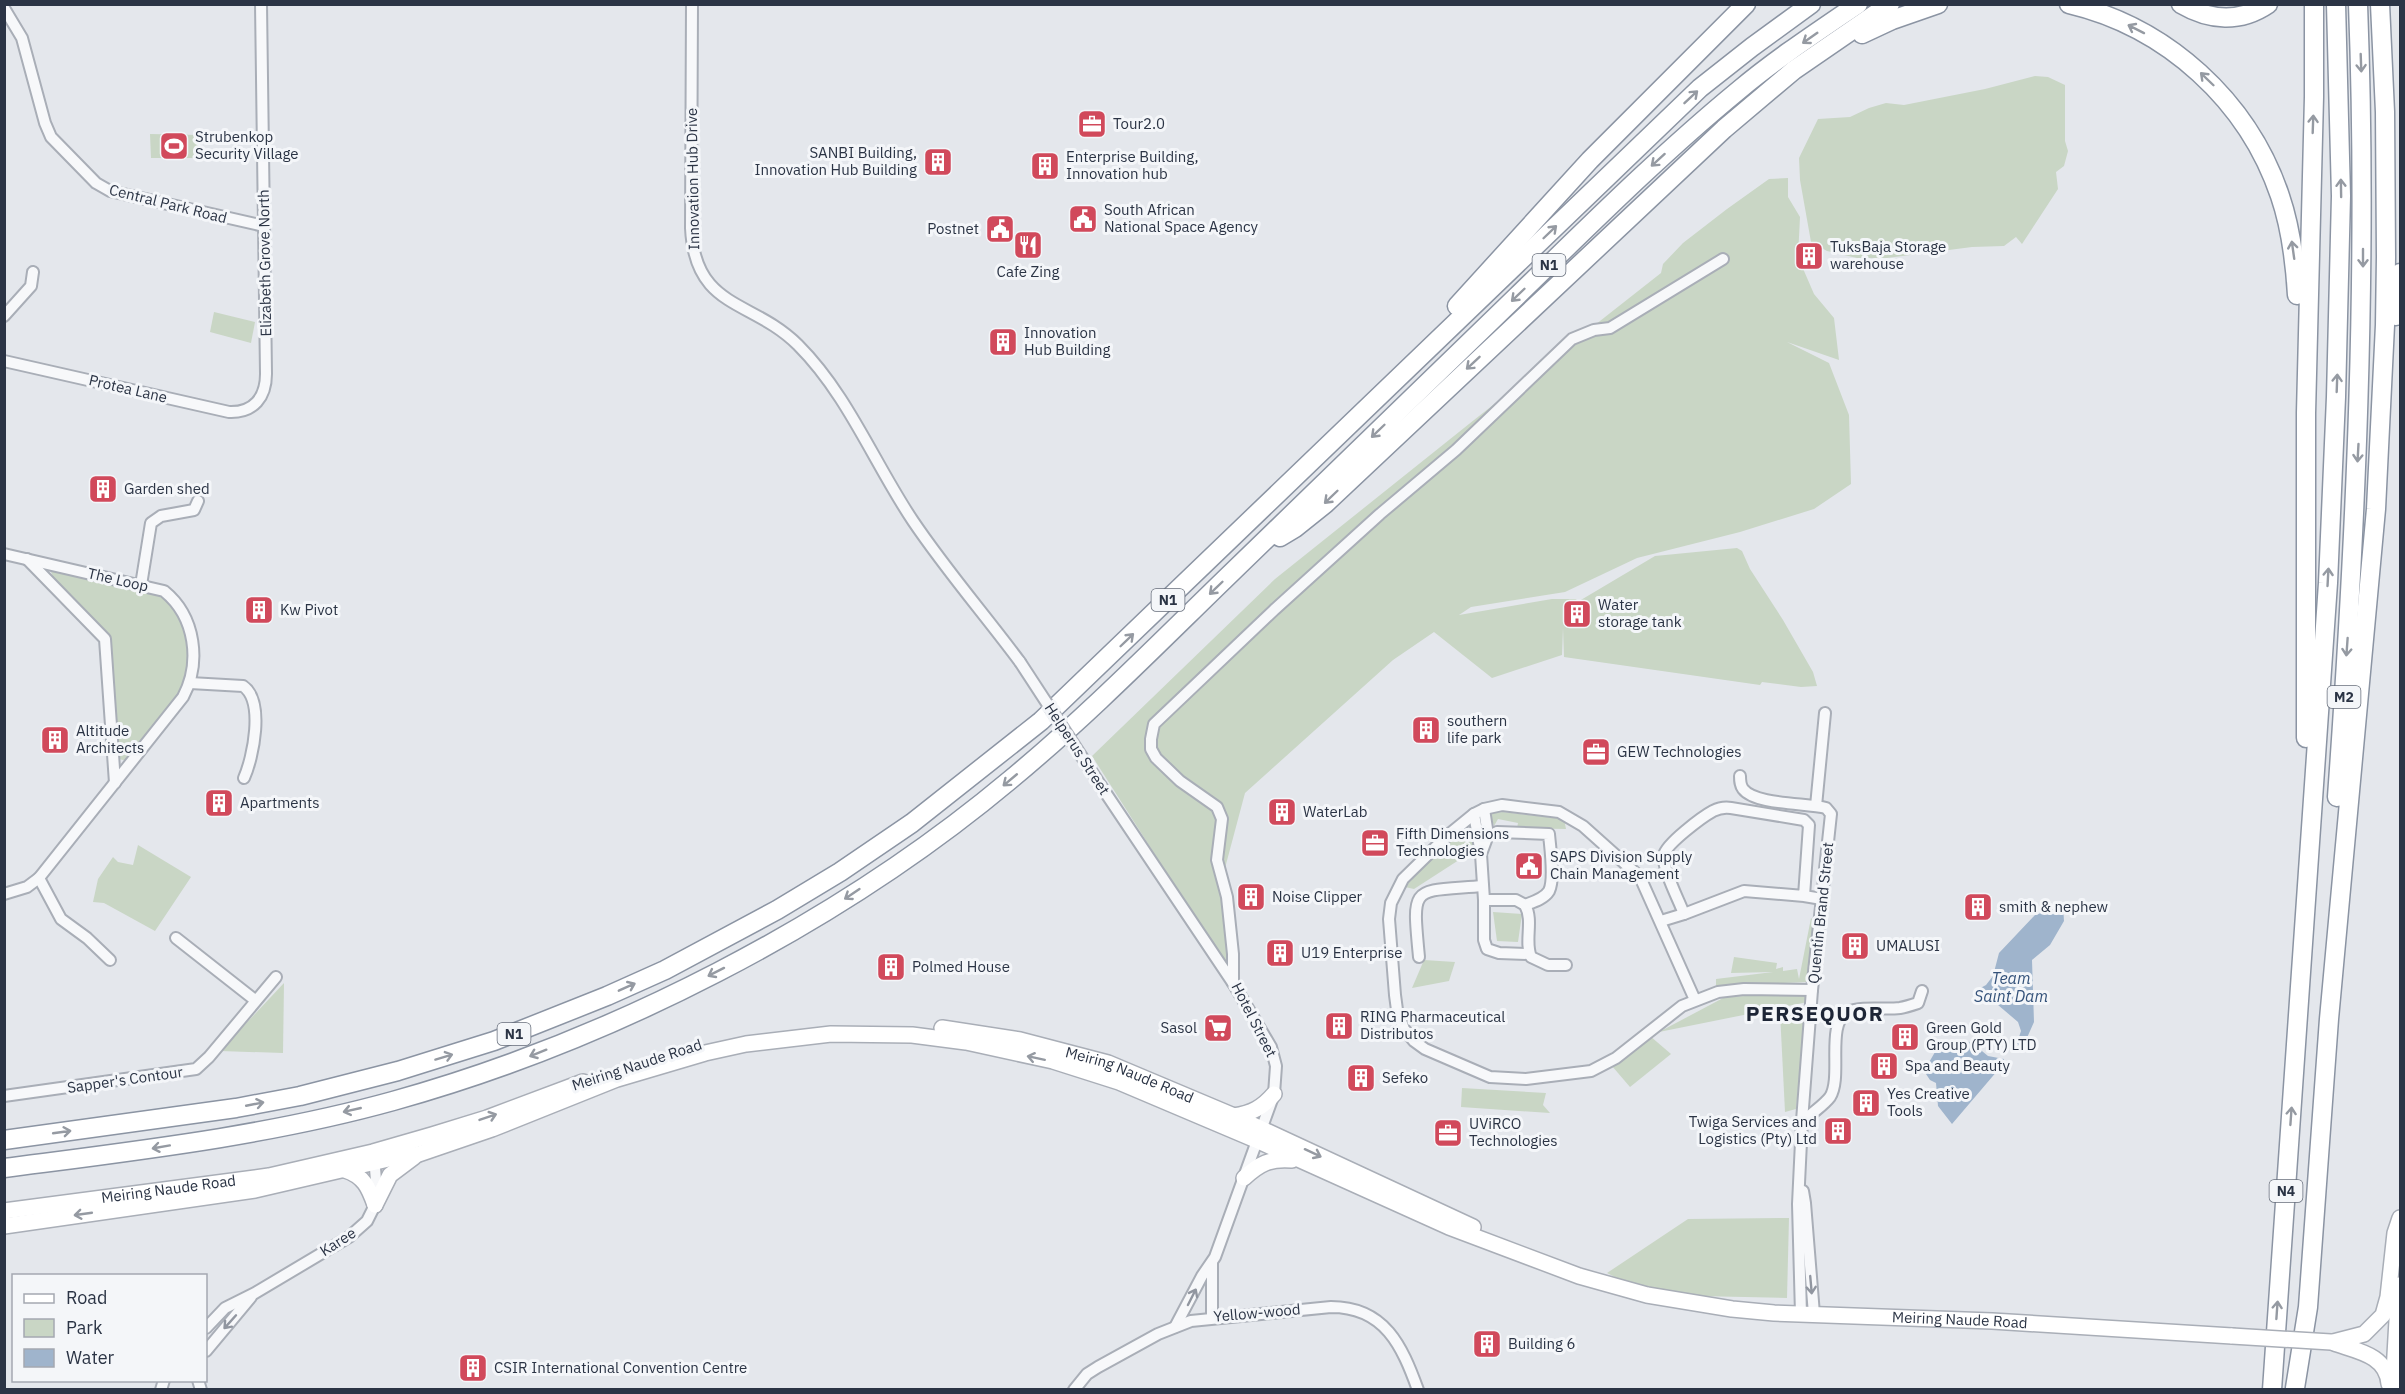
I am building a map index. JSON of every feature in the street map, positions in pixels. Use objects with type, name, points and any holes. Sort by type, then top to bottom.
[{"type":"highway","name":"N1","points":[[4,1140],[236,1108],[300,1096],[387,1074],[494,1041],[665,970],[777,910],[840,872],[912,824],[1041,721],[1700,88],[1811,4]]},
{"type":"highway","name":"N1","points":[[4,1168],[133,1152],[268,1128],[393,1101],[533,1055],[617,1020],[768,945],[824,913],[971,811],[1054,741],[1258,548],[1672,148],[1743,87],[1858,4]]},
{"type":"highway","points":[[1258,548],[1295,528],[1325,504],[1724,129],[1814,55],[1890,4]]},
{"type":"highway","points":[[1763,96],[1820,57],[1858,36],[1892,20],[1938,4]]},
{"type":"highway","points":[[2069,4],[2117,20],[2152,37],[2176,53],[2220,93],[2260,150],[2280,196],[2290,236],[2296,281],[2306,413]]},
{"type":"highway","points":[[2181,4],[2207,16],[2227,19],[2251,14],[2268,4]]},
{"type":"highway","points":[[2300,992],[2306,742],[2306,413],[2314,97],[2314,4]]},
{"type":"highway","name":"M2","points":[[2300,992],[2328,583],[2340,307],[2341,196],[2336,4]]},
{"type":"highway","name":"M2","points":[[2295,1388],[2359,446],[2363,197],[2358,4]]},
{"type":"highway","points":[[2295,1388],[2308,1301],[2329,1019],[2376,509],[2386,257],[2385,112],[2380,4]]},
{"type":"highway","points":[[1251,521],[1260,503],[1273,488],[1419,345],[1590,160],[1743,7]]},
{"type":"highway","points":[[2376,509],[2385,457],[2400,273]]},
{"type":"highway","name":"N4","points":[[2272,1389],[2300,992]]},
{"type":"street","name":"Elizabeth Grove North","points":[[251,407],[260,399],[266,384],[261,4]]},
{"type":"street","name":"Innovation Hub Drive","points":[[692,4],[691,228],[693,254],[720,294],[779,329],[813,361],[850,415],[913,520]]},
{"type":"street","name":"Central Park Road","points":[[4,8],[21,38],[49,132],[59,147],[98,185],[111,191],[264,226]]},
{"type":"street","name":"Hotel Street","points":[[1212,1263],[1274,1094],[1276,1066],[1274,1052],[1233,983],[1233,954],[1227,897],[1217,860],[1222,819],[1217,807],[1180,781],[1156,758],[1151,749],[1150,739],[1154,724],[1274,610],[1380,514],[1456,450],[1556,352],[1572,339],[1594,330],[1610,328],[1636,314],[1723,259]]},
{"type":"street","points":[[4,316],[31,286],[33,272]]},
{"type":"street","name":"Protea Lane","points":[[4,361],[229,412],[251,407]]},
{"type":"street","points":[[141,585],[152,522],[160,516],[194,510],[198,501]]},
{"type":"street","name":"Helperus Street","points":[[913,520],[1020,662],[1233,983]]},
{"type":"street","name":"The Loop","points":[[4,554],[141,585],[167,594],[187,622],[193,649],[190,683],[179,703],[39,878],[27,887],[4,894]]},
{"type":"street","points":[[27,559],[106,641],[115,783]]},
{"type":"street","points":[[190,683],[243,686],[251,693],[254,704],[254,746],[244,778]]},
{"type":"street","points":[[1740,776],[1743,789],[1749,794],[1772,801],[1816,806],[1825,713]]},
{"type":"street","points":[[1695,1000],[1640,877],[1578,822],[1553,811],[1502,805],[1479,812],[1408,874],[1393,896],[1389,919],[1398,1016],[1408,1035],[1425,1049],[1490,1077],[1526,1079],[1591,1071],[1616,1058],[1670,1014],[1695,1000],[1728,991],[1812,990]]},
{"type":"street","name":"Quentin Brand Street","points":[[1808,1314],[1806,1203],[1800,1185],[1802,1121],[1812,990],[1832,820],[1829,809],[1816,806]]},
{"type":"street","points":[[1684,914],[1665,866],[1665,852],[1671,844],[1713,811],[1724,808],[1808,821],[1804,896]]},
{"type":"street","points":[[1479,812],[1488,836],[1481,854],[1484,940],[1487,949],[1493,953],[1529,954],[1542,964],[1566,965]]},
{"type":"street","points":[[1497,832],[1549,834],[1551,877],[1549,891],[1525,905]]},
{"type":"street","points":[[39,878],[61,919],[87,938],[110,960]]},
{"type":"street","points":[[1419,957],[1415,911],[1419,897],[1436,890],[1483,886]]},
{"type":"street","points":[[1661,921],[1744,891],[1822,899]]},
{"type":"street","points":[[1484,900],[1515,900],[1525,905],[1529,916],[1529,954]]},
{"type":"street","points":[[176,938],[255,1000]]},
{"type":"street","name":"Sapper's Contour","points":[[4,1096],[190,1071],[199,1067],[276,976]]},
{"type":"street","points":[[1806,1119],[1831,1096],[1836,1035],[1839,1023],[1846,1013],[1918,1004],[1922,991]]},
{"type":"street","name":"Meiring Naude Road","points":[[4,1226],[255,1190],[345,1170],[374,1157],[657,1056],[748,1034],[838,1025],[928,1027],[973,1032],[1056,1048],[1108,1063],[1234,1116],[1258,1135],[1300,1161],[1449,1227],[1579,1276],[1647,1295],[1732,1309],[2046,1324],[2332,1342],[2398,1351]]},
{"type":"street","name":"Meiring Naude Road","points":[[4,1210],[269,1176],[374,1157],[416,1155],[492,1130],[617,1079],[683,1058],[791,1037],[870,1033],[939,1038],[1053,1061],[1137,1089],[1258,1135],[1485,1232],[1526,1255]]},
{"type":"street","points":[[1234,1116],[1261,1108],[1274,1094]]},
{"type":"street","points":[[375,1205],[388,1178],[398,1167],[416,1155]]},
{"type":"street","points":[[374,1157],[375,1205]]},
{"type":"street","points":[[1244,1178],[1258,1165],[1268,1161],[1281,1159],[1300,1161]]},
{"type":"street","points":[[345,1170],[364,1180],[375,1205]]},
{"type":"street","name":"Karee","points":[[207,1328],[225,1308],[255,1293],[357,1231],[367,1221],[375,1205]]},
{"type":"street","points":[[2332,1342],[2364,1334],[2383,1315],[2388,1297],[2394,1233],[2400,1218]]},
{"type":"street","points":[[2392,1389],[2398,1351],[2400,1258]]},
{"type":"street","points":[[1212,1263],[1212,1317]]},
{"type":"street","points":[[1175,1327],[1202,1276],[1212,1263]]},
{"type":"street","name":"Karee","points":[[207,1350],[255,1293]]},
{"type":"street","name":"Yellow-wood","points":[[1074,1389],[1087,1374],[1098,1366],[1175,1327],[1196,1320],[1337,1307],[1353,1310],[1375,1319],[1394,1336],[1402,1348],[1418,1389]]},
{"type":"street","points":[[207,1330],[216,1337]]},
{"type":"street","points":[[2332,1342],[2377,1359],[2387,1372],[2392,1389]]},
{"type":"green space","points":[[2035,76],[2048,77],[2065,85],[2065,141],[2068,151],[2064,166],[2056,172],[2058,189],[2022,244],[2016,237],[2004,246],[1972,247],[1887,258],[1857,258],[1827,251],[1811,242],[1800,180],[1799,158],[1818,119],[1850,117],[1886,103],[1904,105],[1985,89]]},
{"type":"green space","name":"Strubenkop Security Village","points":[[150,134],[199,135],[197,158],[151,158]]},
{"type":"green space","points":[[1788,178],[1788,197],[1800,217],[1798,257],[1814,294],[1834,318],[1839,360],[1787,342],[1829,363],[1849,415],[1851,484],[1814,509],[1740,532],[1637,558],[1565,592],[1471,607],[1459,615],[1552,599],[1577,599],[1563,608],[1563,616],[1564,610],[1655,556],[1737,548],[1742,551],[1750,569],[1783,620],[1813,672],[1817,686],[1801,687],[1762,682],[1760,685],[1564,657],[1563,628],[1562,655],[1492,678],[1434,632],[1393,660],[1245,793],[1225,868],[1228,969],[1092,756],[1275,579],[1661,273],[1663,264],[1683,243],[1769,179]]},
{"type":"green space","points":[[214,312],[255,322],[251,343],[210,332]]},
{"type":"green space","points":[[56,571],[162,595],[176,609],[188,635],[190,663],[184,688],[127,761],[119,759],[117,748],[111,640],[102,627],[54,579],[51,572]]},
{"type":"green space","points":[[1503,812],[1564,819],[1566,829],[1517,828],[1518,823],[1498,819],[1494,826],[1490,813]]},
{"type":"green space","points":[[1463,823],[1479,847],[1414,889],[1405,887]]},
{"type":"green space","points":[[138,845],[191,877],[155,931],[104,903],[93,902],[98,879],[113,857],[118,862],[133,865]]},
{"type":"green space","points":[[1493,912],[1522,914],[1518,942],[1497,941]]},
{"type":"green space","points":[[1811,918],[1816,923],[1808,982],[1716,986],[1716,979],[1773,972],[1731,973],[1734,957],[1777,963],[1776,969],[1783,967],[1783,971],[1797,969],[1799,979]]},
{"type":"green space","points":[[1424,960],[1455,962],[1449,981],[1412,988]]},
{"type":"green space","points":[[284,983],[283,1053],[220,1051]]},
{"type":"green space","points":[[1808,993],[1808,1002],[1659,1032],[1725,997]]},
{"type":"green space","points":[[1806,1008],[1796,1109],[1785,1112],[1780,1012]]},
{"type":"green space","points":[[1650,1036],[1671,1054],[1630,1087],[1612,1066]]},
{"type":"green space","points":[[1462,1088],[1546,1093],[1543,1105],[1550,1113],[1461,1107]]},
{"type":"green space","points":[[1789,1218],[1787,1298],[1650,1295],[1607,1273],[1688,1219]]},
{"type":"water","name":"Team Saint Dam","points":[[2063,906],[2064,921],[2050,945],[2032,960],[2034,1022],[2022,1049],[2017,1043],[2021,1031],[2018,1022],[1991,999],[1977,998],[1973,992],[1986,985],[1993,976],[1999,953],[2035,915]]},
{"type":"water","points":[[1942,1040],[1971,1042],[1988,1056],[2004,1059],[1998,1070],[1952,1124],[1938,1106],[1936,1083],[1930,1080],[1924,1071]]},
{"type":"place","name":"Tour2.0","points":[[1092,124]]},
{"type":"place","name":"Strubenkop Security Village","points":[[174,146]]},
{"type":"place","name":"SANBI Building, Innovation Hub Building","points":[[938,162]]},
{"type":"place","name":"Enterprise Building, Innovation hub","points":[[1045,166]]},
{"type":"place","name":"South African National Space Agency","points":[[1083,219]]},
{"type":"place","name":"Postnet","points":[[1000,229]]},
{"type":"place","name":"Cafe Zing","points":[[1028,245]]},
{"type":"place","name":"TuksBaja Storage warehouse","points":[[1809,256]]},
{"type":"place","name":"Innovation Hub Building","points":[[1003,342]]},
{"type":"place","name":"Garden shed","points":[[103,489]]},
{"type":"place","name":"Kw Pivot","points":[[259,610]]},
{"type":"place","name":"Water storage tank","points":[[1577,614]]},
{"type":"place","name":"southern life park","points":[[1426,730]]},
{"type":"place","name":"Altitude Architects","points":[[55,740]]},
{"type":"place","name":"GEW Technologies","points":[[1596,752]]},
{"type":"place","name":"Apartments","points":[[219,803]]},
{"type":"place","name":"WaterLab","points":[[1282,812]]},
{"type":"place","name":"Fifth Dimensions Technologies","points":[[1375,843]]},
{"type":"place","name":"SAPS Division Supply Chain Management","points":[[1529,866]]},
{"type":"place","name":"Noise Clipper","points":[[1251,897]]},
{"type":"place","name":"smith & nephew","points":[[1978,907]]},
{"type":"place","name":"UMALUSI","points":[[1855,946]]},
{"type":"place","name":"U19 Enterprise","points":[[1280,953]]},
{"type":"place","name":"Polmed House","points":[[891,967]]},
{"type":"place","name":"RING Pharmaceutical Distributos","points":[[1339,1026]]},
{"type":"place","name":"Sasol","points":[[1218,1028]]},
{"type":"place","name":"Green Gold Group (PTY) LTD","points":[[1905,1037]]},
{"type":"place","name":"Spa and Beauty","points":[[1884,1066]]},
{"type":"place","name":"Sefeko","points":[[1361,1078]]},
{"type":"place","name":"Yes Creative Tools","points":[[1866,1103]]},
{"type":"place","name":"Twiga Services and Logistics (Pty) Ltd","points":[[1838,1131]]},
{"type":"place","name":"UViRCO Technologies","points":[[1448,1133]]},
{"type":"place","name":"Building 6","points":[[1487,1344]]},
{"type":"place","name":"CSIR International Convention Centre","points":[[473,1368]]},
{"type":"district","name":"PERSEQUOR","points":[[1815,1014]]}]
